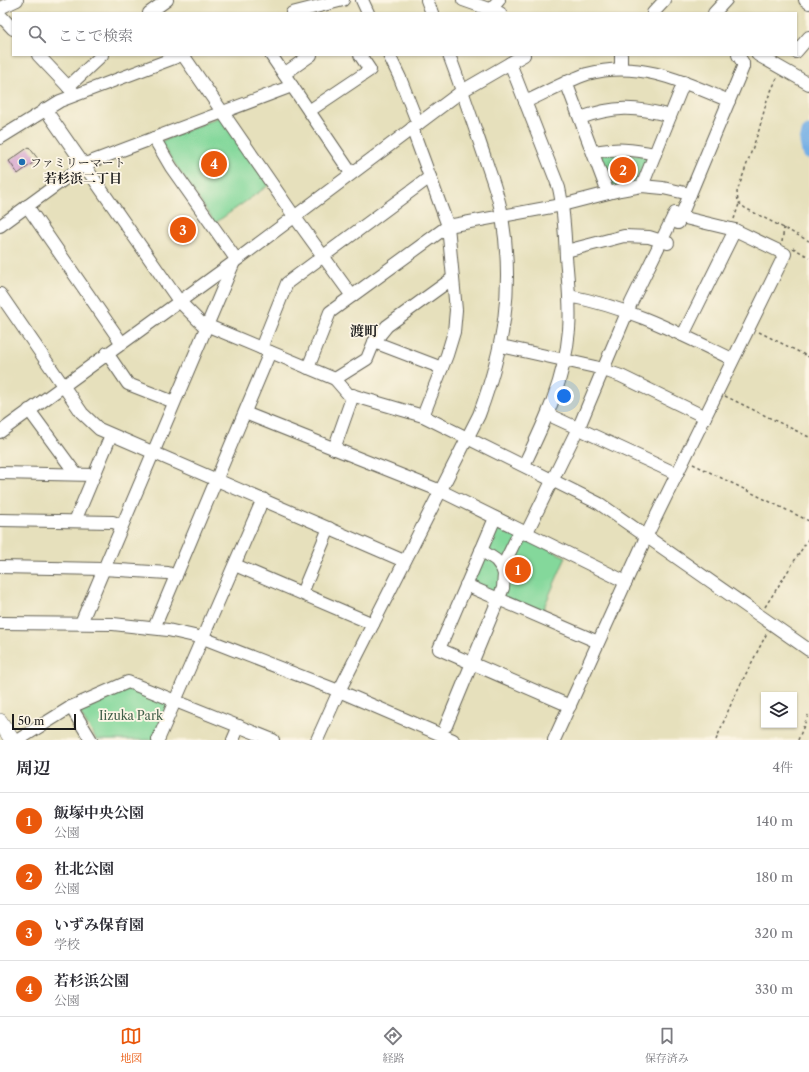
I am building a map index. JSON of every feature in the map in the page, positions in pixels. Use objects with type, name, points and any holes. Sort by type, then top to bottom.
[{"type":"main road","points":[[0,722],[12,740]]},
{"type":"street","points":[[0,8],[17,0]]},
{"type":"street","points":[[152,12],[166,0]]},
{"type":"street","points":[[296,12],[344,0]]},
{"type":"street","points":[[362,0],[368,12]]},
{"type":"street","points":[[427,0],[432,12]]},
{"type":"street","points":[[463,0],[495,11],[499,0]]},
{"type":"street","points":[[715,12],[726,0]]},
{"type":"street","points":[[805,0],[809,3]]},
{"type":"street","points":[[654,12],[663,1]]},
{"type":"street","points":[[0,15],[12,27]]},
{"type":"street","points":[[797,51],[809,37]]},
{"type":"street","points":[[39,56],[72,91]]},
{"type":"street","points":[[72,91],[101,56]]},
{"type":"street","points":[[0,137],[72,91],[179,56]]},
{"type":"street","points":[[183,56],[294,216],[352,296]]},
{"type":"street","points":[[272,56],[351,173]]},
{"type":"street","points":[[284,74],[310,56]]},
{"type":"street","points":[[309,111],[370,70],[361,56]]},
{"type":"street","points":[[389,56],[400,78],[430,177],[448,226],[456,310],[454,332],[442,368],[423,416]]},
{"type":"street","points":[[317,740],[339,691],[404,561],[469,437],[486,398],[501,346],[507,292],[507,256],[502,215],[449,56]]},
{"type":"street","points":[[2,426],[29,410],[179,301],[462,91],[522,56]]},
{"type":"street","points":[[621,56],[621,68]]},
{"type":"street","points":[[502,568],[549,484],[553,480],[578,427],[602,369],[678,215],[690,194],[743,67],[742,59],[739,56]]},
{"type":"street","points":[[760,56],[809,84]]},
{"type":"street","points":[[786,71],[793,56]]},
{"type":"street","points":[[510,63],[558,188],[562,205],[569,296],[569,329],[565,359],[549,415],[524,465]]},
{"type":"street","points":[[525,102],[566,82],[587,74],[621,68],[657,73],[684,82],[729,101]]},
{"type":"street","points":[[566,82],[608,192]]},
{"type":"street","points":[[642,186],[684,82]]},
{"type":"street","points":[[0,226],[85,164],[292,86]]},
{"type":"street","points":[[580,118],[602,110],[624,108],[648,109],[670,116]]},
{"type":"street","points":[[45,109],[85,164],[179,301],[206,326],[335,379],[348,394],[423,416],[469,437],[600,504],[647,535],[809,650]]},
{"type":"street","points":[[154,138],[170,167],[235,260]]},
{"type":"street","points":[[593,152],[614,148],[635,149],[655,154]]},
{"type":"street","points":[[154,628],[245,412],[287,283],[430,177]]},
{"type":"street","points":[[308,368],[330,312],[448,226],[562,205],[608,192],[642,186],[663,188],[690,194]]},
{"type":"street","points":[[27,206],[121,342]]},
{"type":"street","points":[[554,740],[647,535],[783,253],[733,229],[678,215]]},
{"type":"street","points":[[683,336],[733,229]]},
{"type":"street","points":[[566,251],[624,236],[649,237],[665,241]]},
{"type":"street","points":[[81,623],[235,260]]},
{"type":"street","points":[[335,379],[367,359],[374,342],[387,326],[453,278]]},
{"type":"street","points":[[0,294],[62,385],[90,422],[111,435],[263,499],[404,561]]},
{"type":"street","points":[[569,296],[595,301],[630,312],[732,359]]},
{"type":"street","points":[[374,342],[442,368]]},
{"type":"street","points":[[501,346],[565,359],[602,369],[705,417]]},
{"type":"street","points":[[106,353],[128,384],[174,402]]},
{"type":"street","points":[[334,449],[353,395]]},
{"type":"street","points":[[29,410],[76,474]]},
{"type":"street","points":[[245,412],[441,491],[626,582]]},
{"type":"street","points":[[549,415],[578,427],[677,474]]},
{"type":"street","points":[[75,521],[111,435]]},
{"type":"street","points":[[0,473],[94,475]]},
{"type":"street","points":[[158,740],[263,499]]},
{"type":"street","points":[[495,518],[439,649],[570,706]]},
{"type":"street","points":[[0,520],[113,522],[121,526]]},
{"type":"street","points":[[302,593],[329,528]]},
{"type":"street","points":[[441,729],[469,662],[499,599],[504,581],[502,568],[496,560],[481,550]]},
{"type":"street","points":[[235,565],[373,624]]},
{"type":"street","points":[[0,566],[103,569],[168,573],[176,576]]},
{"type":"street","points":[[466,585],[598,642]]},
{"type":"street","points":[[0,623],[81,623],[154,628],[203,638],[441,729],[453,740]]},
{"type":"street","points":[[18,740],[71,708],[128,682],[273,740]]},
{"type":"street","points":[[71,708],[91,740]]},
{"type":"street","points":[[233,740],[239,726]]},
{"type":"path","points":[[733,229],[739,203],[737,192],[759,130],[767,100],[778,76],[786,81],[786,71]]},
{"type":"path","points":[[739,203],[745,208],[809,241]]},
{"type":"path","points":[[783,253],[784,228]]},
{"type":"path","points":[[783,253],[788,249],[794,248],[809,256]]},
{"type":"path","points":[[748,327],[809,357]]},
{"type":"path","points":[[716,392],[809,437]]},
{"type":"path","points":[[684,459],[809,521]]},
{"type":"path","points":[[760,615],[809,538]]},
{"type":"path","points":[[716,740],[734,697],[772,624]]},
{"type":"path","points":[[798,740],[809,713]]},
{"type":"green space","points":[[221,116],[269,185],[215,223],[160,142]]},
{"type":"green space","points":[[614,152],[648,156],[635,184],[611,188],[598,155]]},
{"type":"green space","points":[[496,524],[566,557],[541,614],[470,583]]},
{"type":"green space","name":"Iizuka Park","points":[[131,687],[169,702],[153,740],[97,740],[79,712]]},
{"type":"building","points":[[29,147],[38,159],[18,174],[9,161]]},
{"type":"waterway","points":[[809,133],[807,142],[809,152]]},
{"type":"place","name":"ファミリーマート","points":[[22,162]]},
{"type":"place","name":"若杉浜公園","points":[[214,164]]},
{"type":"place","name":"社北公園","points":[[623,170]]},
{"type":"place","name":"いずみ保育園","points":[[183,230]]},
{"type":"place","name":"飯塚中央公園","points":[[518,570]]},
{"type":"district","name":"若杉浜二丁目","points":[[83,178]]},
{"type":"district","name":"渡町","points":[[364,331]]}]
